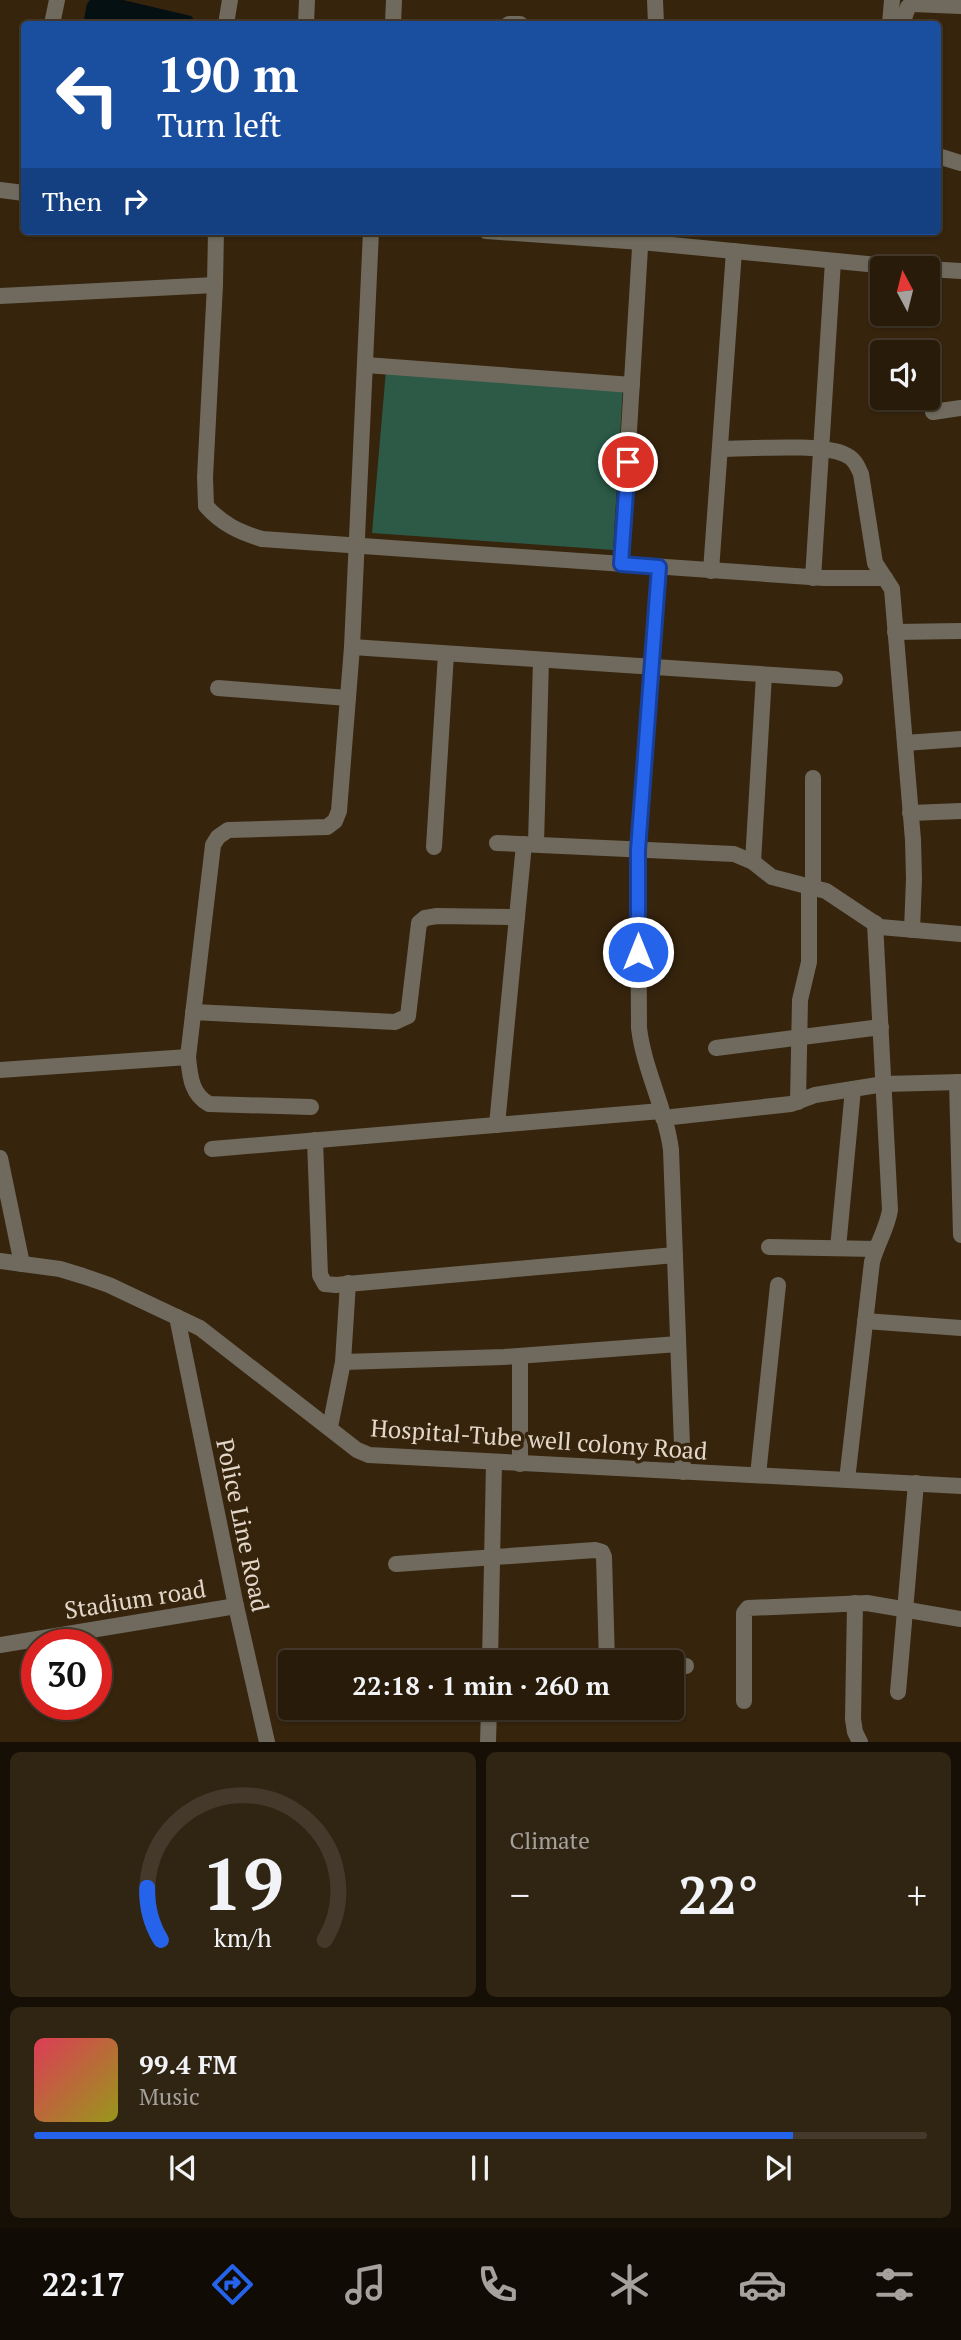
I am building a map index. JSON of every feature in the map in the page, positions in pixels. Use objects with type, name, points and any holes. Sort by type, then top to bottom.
[{"type":"street","points":[[53,21],[57,0]]},
{"type":"street","points":[[226,21],[230,0]]},
{"type":"street","points":[[306,21],[307,0]]},
{"type":"street","points":[[393,21],[394,0]]},
{"type":"street","points":[[654,0],[656,21]]},
{"type":"street","points":[[890,21],[892,0]]},
{"type":"street","points":[[903,21],[908,7],[912,4],[961,6]]},
{"type":"street","points":[[941,157],[961,163]]},
{"type":"street","points":[[0,190],[21,193]]},
{"type":"street","points":[[216,235],[205,477],[206,506],[219,521],[262,539],[813,578],[885,578]]},
{"type":"street","points":[[311,1107],[209,1104],[199,1098],[191,1080],[188,1057],[213,845],[218,837],[228,830],[327,827],[335,821],[339,811],[358,544],[372,235]]},
{"type":"street","points":[[610,235],[641,236],[734,251],[870,264]]},
{"type":"street","points":[[621,564],[641,236]]},
{"type":"street","points":[[711,571],[734,251]]},
{"type":"street","points":[[813,578],[833,261]]},
{"type":"street","points":[[940,270],[961,271]]},
{"type":"street","points":[[0,296],[215,285]]},
{"type":"street","points":[[366,365],[632,385]]},
{"type":"street","points":[[933,412],[961,408]]},
{"type":"street","points":[[720,449],[821,448],[845,454],[855,461],[861,474],[875,562],[892,589],[911,813],[914,879],[912,930]]},
{"type":"street","points":[[659,567],[638,850],[639,1028],[641,1047],[671,1150],[683,1472]]},
{"type":"street","points":[[895,632],[961,631]]},
{"type":"street","points":[[352,647],[835,679]]},
{"type":"street","points":[[434,847],[446,654]]},
{"type":"street","points":[[498,1125],[517,918],[530,844],[541,660]]},
{"type":"street","points":[[753,862],[764,676]]},
{"type":"street","points":[[218,688],[348,698]]},
{"type":"street","points":[[905,743],[961,739]]},
{"type":"street","points":[[799,1102],[800,999],[809,962],[813,778]]},
{"type":"street","points":[[911,813],[961,811]]},
{"type":"street","points":[[497,843],[734,854],[753,862],[772,877],[826,891],[880,927],[961,934]]},
{"type":"street","points":[[193,1012],[395,1022],[402,1020],[408,1016],[419,923],[425,918],[437,916],[517,918]]},
{"type":"street","points":[[847,1480],[876,1249],[887,1225],[890,1210],[874,923]]},
{"type":"street","points":[[716,1048],[881,1027]]},
{"type":"street","points":[[0,1070],[188,1057]]},
{"type":"street","points":[[212,1149],[799,1102],[815,1095],[884,1084],[959,1082],[961,1235]]},
{"type":"street","points":[[838,1248],[853,1089]]},
{"type":"street","points":[[315,1140],[320,1276],[326,1284],[675,1255]]},
{"type":"street","points":[[0,1158],[22,1264]]},
{"type":"street","points":[[769,1247],[876,1249]]},
{"type":"street","name":"Hospital-Tube well colony Road","points":[[0,1261],[60,1269],[83,1276],[109,1285],[200,1328],[357,1450],[369,1455],[961,1486]]},
{"type":"street","points":[[330,1427],[342,1362],[348,1283]]},
{"type":"street","points":[[758,1475],[778,1285]]},
{"type":"street","name":"Police Line Road","points":[[177,1317],[236,1606],[267,1741]]},
{"type":"street","points":[[865,1321],[961,1328]]},
{"type":"street","points":[[342,1362],[520,1356],[678,1344]]},
{"type":"street","points":[[520,1356],[520,1464]]},
{"type":"street","points":[[490,1650],[494,1462]]},
{"type":"street","points":[[898,1692],[916,1483]]},
{"type":"street","points":[[396,1563],[595,1550],[602,1552],[607,1650]]},
{"type":"street","points":[[855,1603],[853,1719],[860,1741]]},
{"type":"street","points":[[744,1701],[744,1613],[748,1608],[883,1604],[961,1619]]},
{"type":"street","name":"Stadium road","points":[[0,1644],[236,1606]]},
{"type":"street","points":[[488,1741],[489,1720]]},
{"type":"green space","points":[[386,370],[623,386],[613,550],[372,533]]},
{"type":"shaded area","points":[[90,0],[123,0],[191,16],[195,21],[84,21]]},
{"type":"route","points":[[628,462],[621,564],[659,567],[638,850],[638,952]]}]
